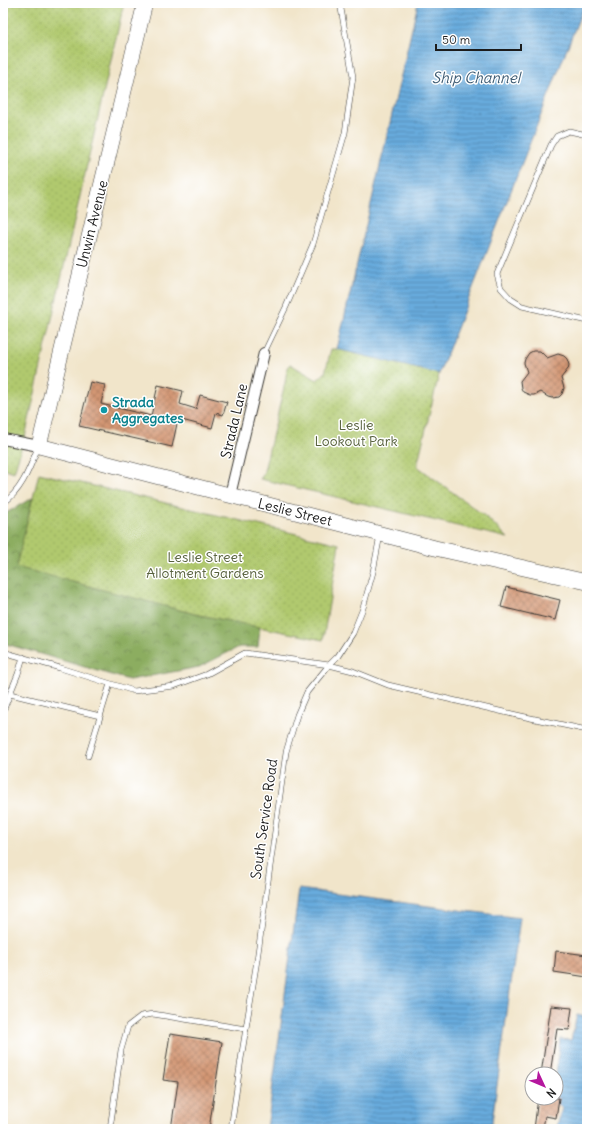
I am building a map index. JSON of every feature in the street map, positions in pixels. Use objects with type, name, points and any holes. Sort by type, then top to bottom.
[{"type":"street","name":"Unwin Avenue","points":[[39,446],[145,3]]},
{"type":"street","name":"Strada Lane","points":[[230,495],[264,353]]},
{"type":"street","name":"Leslie Street","points":[[3,440],[39,446],[435,548],[587,582]]},
{"type":"lane","points":[[264,353],[286,307],[313,244],[345,133],[353,77],[340,3]]},
{"type":"lane","points":[[587,135],[569,131],[558,136],[551,145],[497,274],[501,288],[522,306],[587,321]]},
{"type":"lane","points":[[3,503],[18,489],[39,446]]},
{"type":"lane","name":"South Service Road","points":[[231,1129],[257,960],[286,752],[297,715],[308,692],[338,656],[353,633],[363,608],[373,572],[380,534]]},
{"type":"lane","points":[[3,652],[134,691],[174,686],[207,674],[245,653],[353,671],[388,685],[587,730]]},
{"type":"lane","points":[[3,716],[23,658]]},
{"type":"lane","points":[[88,756],[110,684]]},
{"type":"lane","points":[[10,694],[100,716]]},
{"type":"lane","points":[[110,1129],[123,1044],[128,1026],[141,1016],[153,1014],[246,1029]]},
{"type":"green space","points":[[3,3],[124,3],[25,437],[14,472],[3,468]]},
{"type":"green space","name":"Leslie Lookout Park","points":[[331,349],[337,349],[439,374],[417,466],[486,517],[508,538],[260,479],[263,475],[287,370],[290,364],[317,380],[325,373]]},
{"type":"green space","name":"Leslie Street Allotment Gardens","points":[[39,473],[339,544],[323,640],[195,614],[16,567]]},
{"type":"green space","points":[[32,498],[18,567],[195,614],[260,627],[258,647],[239,647],[199,667],[129,680],[3,643],[3,515]]},
{"type":"water","name":"Ship Channel","points":[[418,3],[585,3],[439,374],[337,349]]},
{"type":"water","points":[[299,889],[520,918],[491,1129],[267,1129]]},
{"type":"water","points":[[577,1015],[587,1017],[587,1129],[548,1129],[548,1126],[557,1127],[562,1108],[560,1106],[564,1106],[564,1066],[557,1066],[560,1039],[571,1040]]},
{"type":"building","points":[[533,351],[540,351],[547,358],[558,354],[567,359],[569,365],[568,369],[561,378],[564,388],[559,397],[548,397],[540,392],[530,395],[523,392],[520,381],[527,372],[524,363],[529,353]]},
{"type":"building","name":"Strada Aggregates","points":[[90,382],[105,385],[101,404],[151,416],[158,385],[183,391],[180,404],[196,409],[200,395],[227,402],[223,415],[216,413],[212,428],[178,419],[172,447],[79,426]]},
{"type":"building","points":[[506,587],[560,600],[555,620],[501,607]]},
{"type":"building","points":[[556,951],[587,955],[587,977],[554,972]]},
{"type":"building","points":[[551,1006],[572,1008],[569,1030],[557,1029],[551,1066],[542,1066]]},
{"type":"building","points":[[170,1034],[222,1042],[209,1129],[171,1129],[178,1082],[163,1080]]},
{"type":"building","points":[[537,1106],[558,1106],[556,1118],[545,1116],[543,1129],[534,1129]]},
{"type":"place","name":"Strada Aggregates","points":[[104,410]]}]
